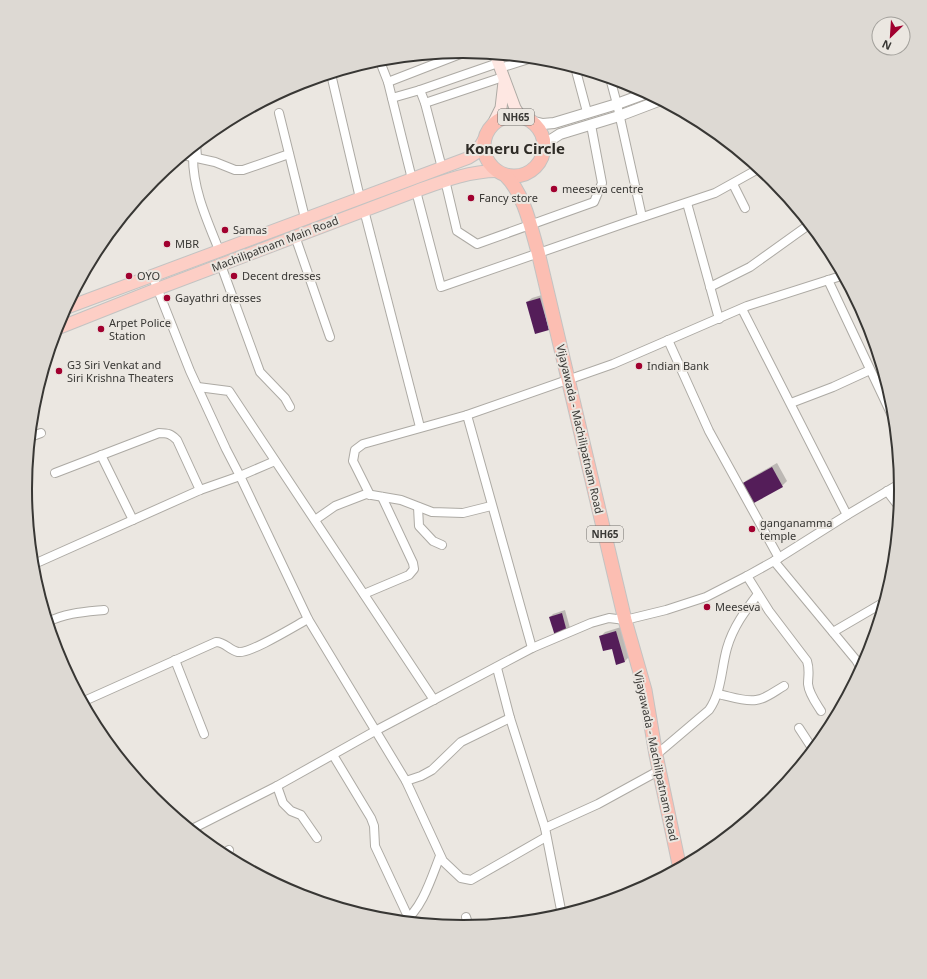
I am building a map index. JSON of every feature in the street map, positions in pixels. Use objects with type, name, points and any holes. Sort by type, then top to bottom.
[{"type":"highway","name":"NH65","points":[[501,173],[490,165],[484,149],[484,140],[493,124],[502,119],[511,116],[526,119],[537,128],[542,136],[544,145],[543,154]]},
{"type":"highway","points":[[501,173],[512,176],[527,173],[534,169],[540,162],[543,154]]},
{"type":"highway","name":"Vijayawada - Machilipatnam Road","points":[[501,173],[512,182],[522,201],[538,252],[625,620],[645,690],[656,755],[679,863]]},
{"type":"highway","name":"Vijayawada - Machilipatnam Road","points":[[522,201],[522,180],[527,173]]},
{"type":"main road","points":[[500,68],[515,108],[526,119]]},
{"type":"main road","points":[[493,124],[501,108],[500,68]]},
{"type":"main road","name":"Machilipatnam Main Road","points":[[75,301],[152,275],[468,158],[476,152],[484,140]]},
{"type":"main road","name":"Machilipatnam Main Road","points":[[64,326],[445,180],[487,171],[501,173]]},
{"type":"street","points":[[388,82],[449,59]]},
{"type":"street","points":[[392,98],[519,62]]},
{"type":"street","points":[[381,66],[388,82],[412,179]]},
{"type":"street","points":[[425,103],[500,68]]},
{"type":"street","points":[[577,74],[587,112]]},
{"type":"street","points":[[332,79],[360,198]]},
{"type":"street","points":[[612,85],[642,217]]},
{"type":"street","points":[[420,90],[425,103],[442,168]]},
{"type":"street","points":[[526,119],[543,124],[554,123],[640,96]]},
{"type":"street","points":[[543,154],[549,140],[560,134],[619,116],[655,102]]},
{"type":"street","points":[[279,113],[305,218]]},
{"type":"street","points":[[445,180],[457,231],[477,244],[594,202],[602,183],[591,125]]},
{"type":"street","points":[[195,152],[193,166],[199,200],[219,250]]},
{"type":"street","points":[[190,156],[215,162],[235,170],[243,170],[289,154]]},
{"type":"street","points":[[416,191],[441,287],[538,252],[715,193],[755,171]]},
{"type":"street","points":[[733,184],[745,208]]},
{"type":"street","points":[[687,203],[719,318]]},
{"type":"street","points":[[364,210],[420,427]]},
{"type":"street","points":[[710,287],[750,267],[806,227]]},
{"type":"street","points":[[296,236],[330,337]]},
{"type":"street","points":[[221,265],[260,372],[277,389],[290,407]]},
{"type":"street","points":[[152,275],[198,387],[226,449],[308,620],[406,781],[443,861],[461,878],[471,880],[546,837]]},
{"type":"street","points":[[370,495],[353,461],[355,450],[363,444],[467,415],[568,380],[613,364],[742,309],[839,277]]},
{"type":"street","points":[[828,280],[887,405]]},
{"type":"street","points":[[742,309],[847,515]]},
{"type":"street","points":[[668,340],[709,431],[776,559],[858,664]]},
{"type":"street","points":[[791,403],[833,387],[870,370]]},
{"type":"street","points":[[198,387],[229,391],[434,700]]},
{"type":"street","points":[[467,415],[491,506],[532,648]]},
{"type":"street","points":[[36,435],[41,433]]},
{"type":"street","points":[[55,473],[159,433],[167,433],[172,435],[177,440],[200,490]]},
{"type":"street","points":[[101,456],[133,520]]},
{"type":"street","points":[[38,562],[200,490],[240,476],[275,461]]},
{"type":"street","points":[[195,827],[277,786],[375,731],[497,668],[532,648],[591,623],[609,618],[625,620],[666,610],[706,597],[747,576],[895,486]]},
{"type":"street","points":[[887,491],[895,501]]},
{"type":"street","points":[[315,520],[335,506],[366,494],[401,500],[432,512],[463,513],[491,506]]},
{"type":"street","points":[[364,594],[409,575],[414,569],[413,563],[382,497]]},
{"type":"street","points":[[418,507],[419,526],[433,541],[442,546]]},
{"type":"street","points":[[747,576],[758,594],[807,661],[810,668],[808,684],[809,691],[821,711]]},
{"type":"street","points":[[656,755],[709,710],[718,694],[727,647],[740,619],[758,594]]},
{"type":"street","points":[[833,632],[879,605]]},
{"type":"street","points":[[53,620],[60,616],[80,612],[104,610]]},
{"type":"street","points":[[87,700],[216,642],[226,644],[232,650],[244,652],[255,648],[308,620]]},
{"type":"street","points":[[175,660],[204,734]]},
{"type":"street","points":[[497,668],[510,718],[545,828],[561,910]]},
{"type":"street","points":[[718,694],[746,700],[755,700],[764,698],[784,686]]},
{"type":"street","points":[[406,781],[421,776],[432,770],[461,742],[510,718]]},
{"type":"street","points":[[799,728],[810,746]]},
{"type":"street","points":[[333,755],[371,818],[374,826],[375,846],[405,917]]},
{"type":"street","points":[[545,828],[598,804],[660,770]]},
{"type":"street","points":[[277,786],[283,803],[291,811],[301,815],[317,838]]},
{"type":"street","points":[[410,917],[418,906],[440,856]]},
{"type":"street","points":[[466,917],[467,921]]},
{"type":"building","points":[[540,298],[549,330],[535,334],[526,302]]},
{"type":"building","points":[[772,467],[783,487],[752,504],[741,484]]},
{"type":"building","points":[[562,613],[567,632],[555,636],[549,617]]},
{"type":"building","points":[[616,631],[625,662],[616,665],[612,649],[603,651],[599,636]]},
{"type":"place","name":"meeseva centre","points":[[554,189]]},
{"type":"place","name":"Fancy store","points":[[471,198]]},
{"type":"place","name":"Samas","points":[[225,230]]},
{"type":"place","name":"MBR","points":[[167,244]]},
{"type":"place","name":"OYO","points":[[129,276]]},
{"type":"place","name":"Decent dresses","points":[[234,276]]},
{"type":"place","name":"Gayathri dresses","points":[[167,298]]},
{"type":"place","name":"Arpet Police Station","points":[[101,329]]},
{"type":"place","name":"Indian Bank","points":[[639,366]]},
{"type":"place","name":"G3 Siri Venkat and Siri Krishna Theaters","points":[[59,371]]},
{"type":"place","name":"ganganamma temple","points":[[752,529]]},
{"type":"place","name":"Meeseva","points":[[707,607]]},
{"type":"district","name":"Koneru Circle","points":[[515,149]]}]
